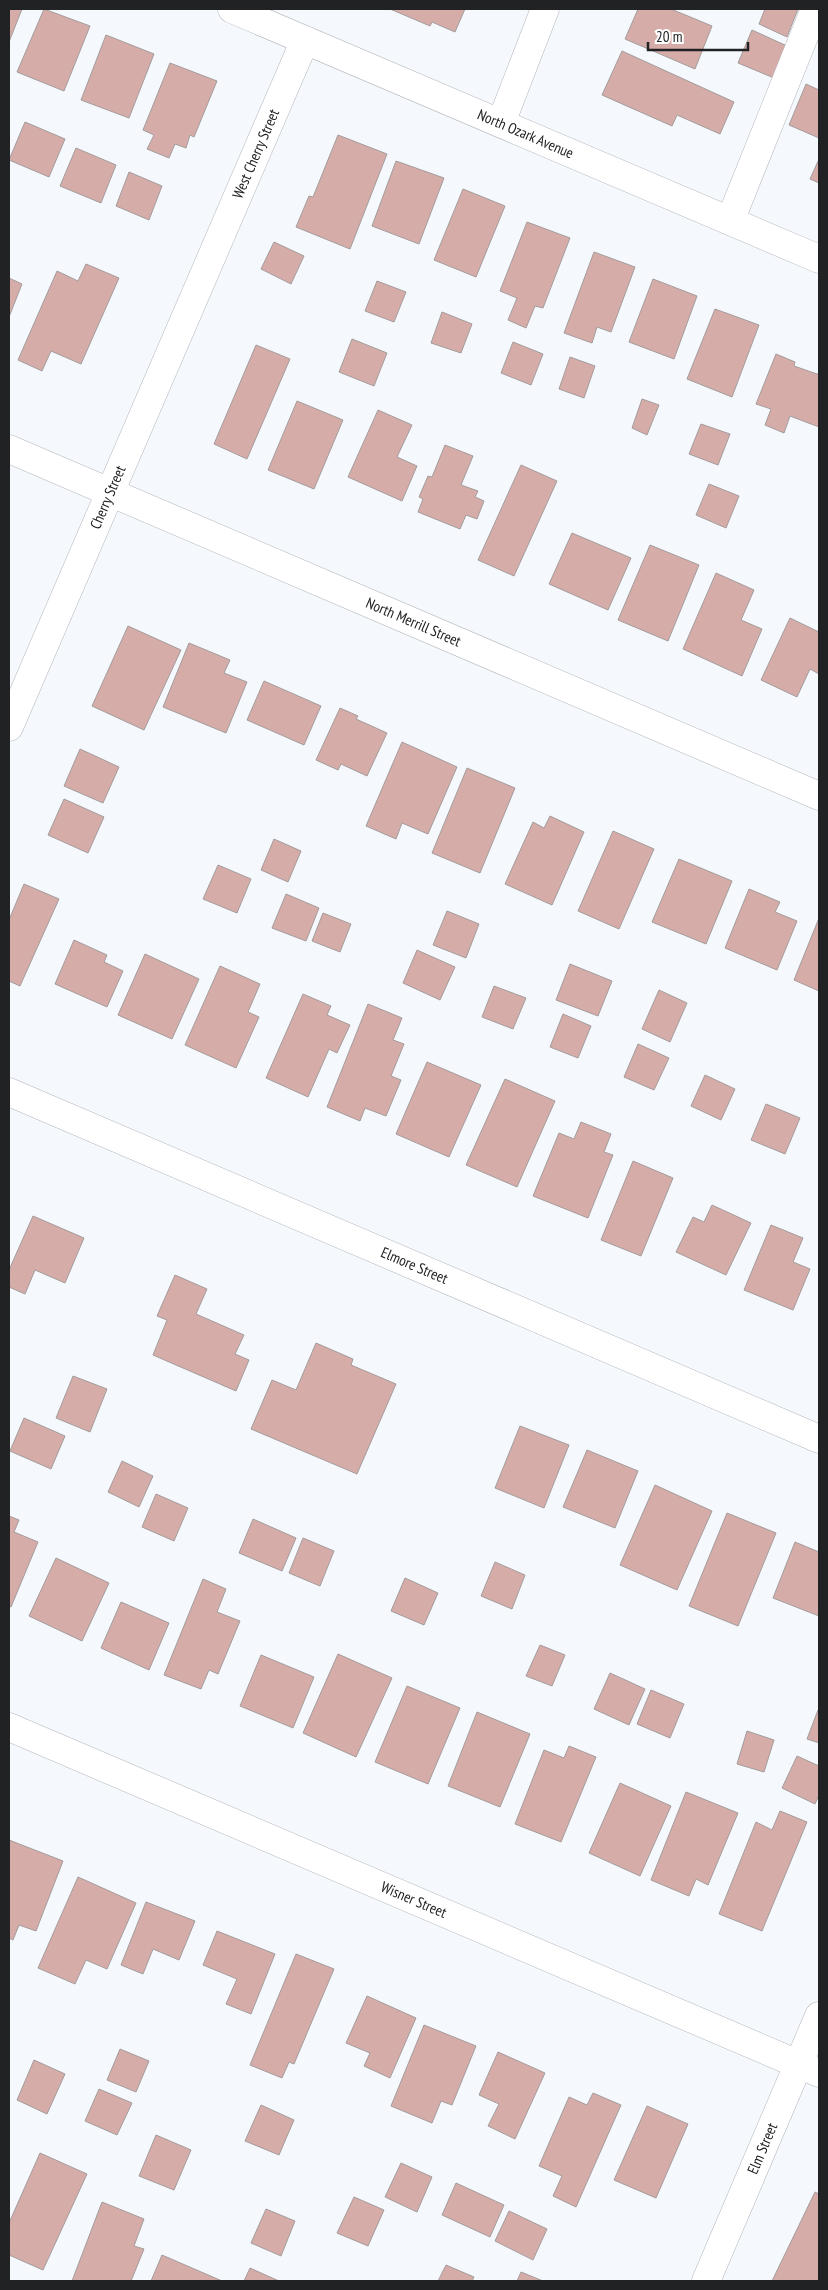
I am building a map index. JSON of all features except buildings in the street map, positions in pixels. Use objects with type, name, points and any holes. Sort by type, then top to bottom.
[{"type":"street","name":"North Ozark Avenue","points":[[232,9],[276,17],[305,40],[819,259]]},
{"type":"street","points":[[501,123],[545,9]]},
{"type":"street","points":[[730,221],[815,9]]},
{"type":"street","name":"West Cherry Street","points":[[206,267],[305,40]]},
{"type":"street","name":"Cherry Street","points":[[9,727],[206,267]]},
{"type":"street","name":"North Merrill Street","points":[[9,449],[819,796]]},
{"type":"street","name":"Elmore Street","points":[[9,1092],[819,1439]]},
{"type":"street","name":"Wisner Street","points":[[9,1727],[809,2068]]},
{"type":"street","name":"Elm Street","points":[[706,2281],[809,2068],[819,2016]]}]
